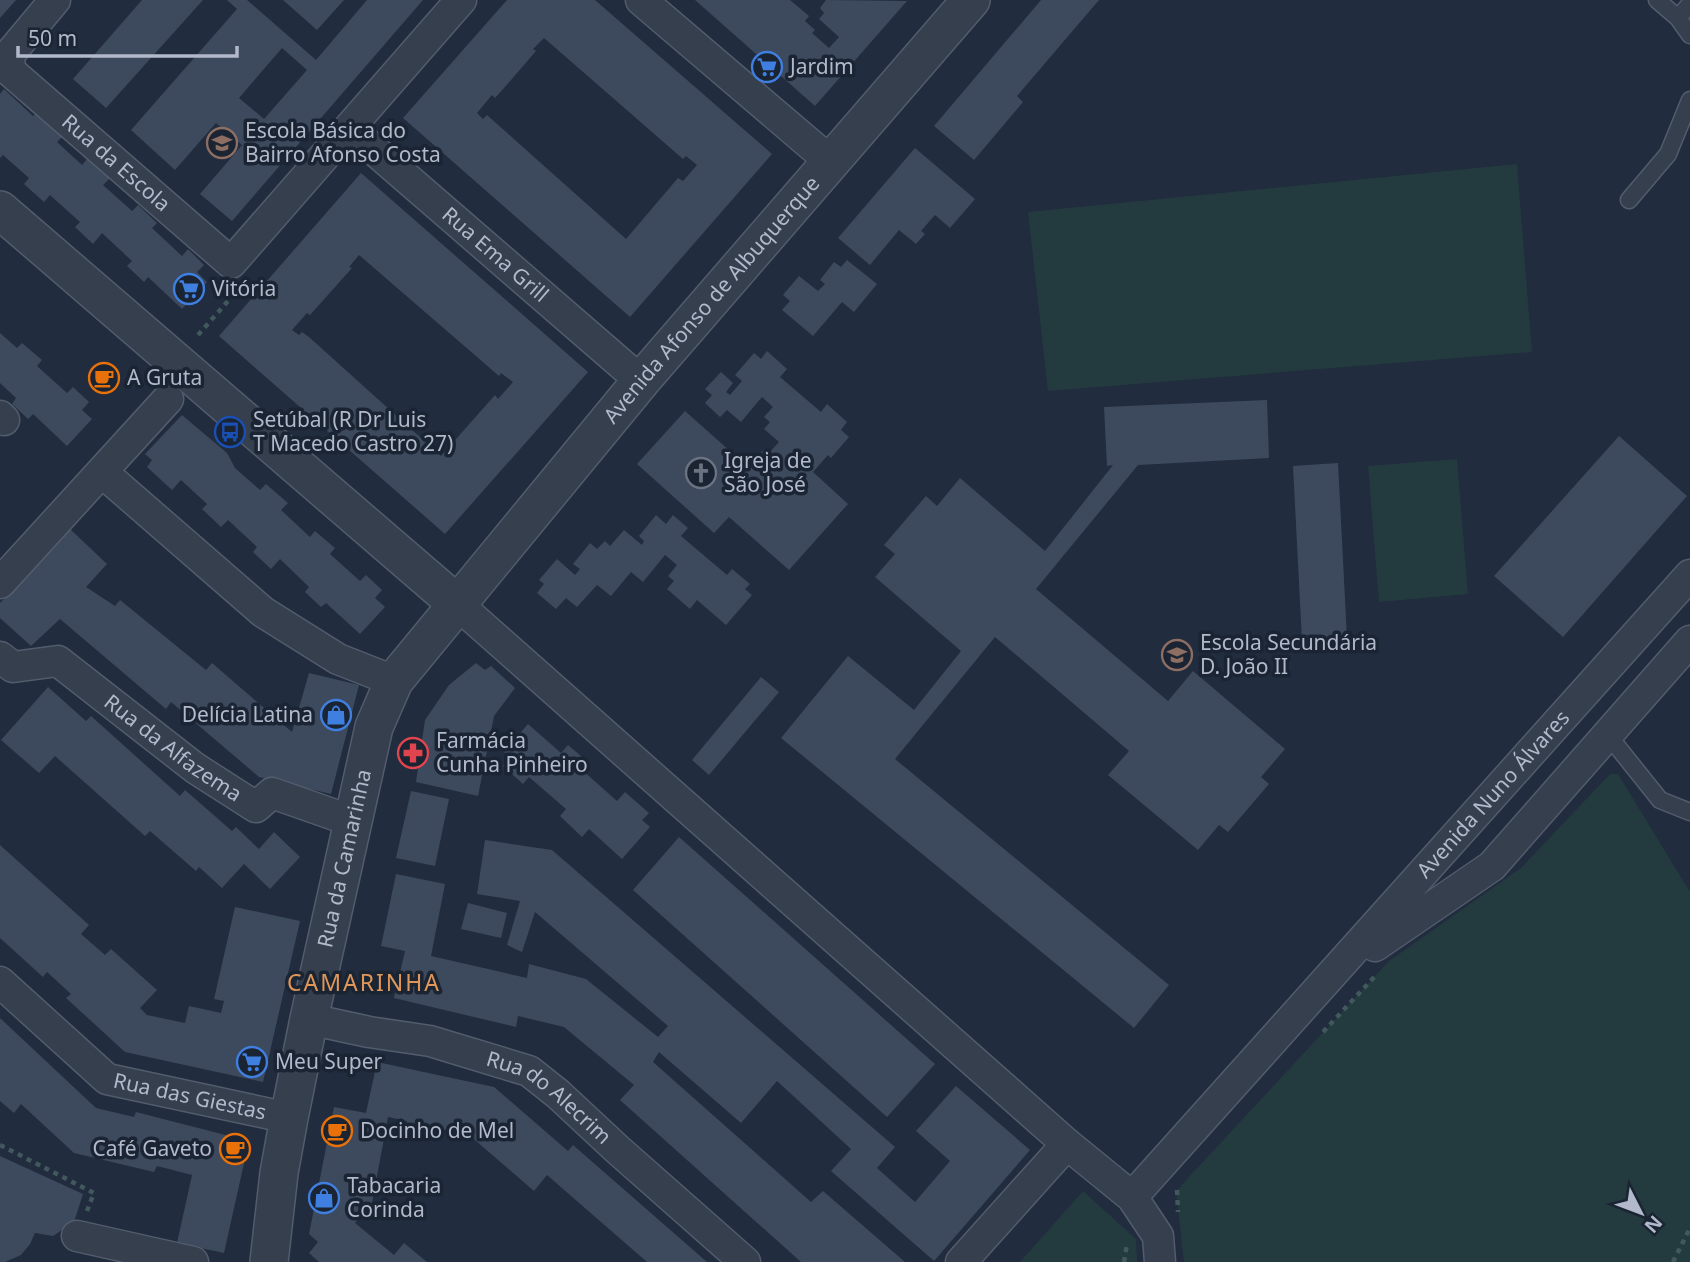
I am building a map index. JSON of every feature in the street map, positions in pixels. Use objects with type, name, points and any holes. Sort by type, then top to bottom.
[{"type":"street","name":"Rua da Escola","points":[[55,0],[9,55],[10,71],[234,277]]},
{"type":"street","points":[[234,277],[351,129],[461,0]]},
{"type":"street","points":[[641,0],[831,162]]},
{"type":"street","name":"Avenida Afonso de Albuquerque","points":[[456,603],[641,381],[971,0]]},
{"type":"street","name":"Rua Ema Grill","points":[[351,129],[641,381]]},
{"type":"street","points":[[0,210],[456,603],[1067,1144],[1132,1198],[1158,1236],[1160,1262]]},
{"type":"street","points":[[0,583],[169,399]]},
{"type":"street","points":[[102,472],[263,612],[338,659],[394,681]]},
{"type":"street","name":"Avenida Nuno Álvares","points":[[1132,1198],[1690,575]]},
{"type":"street","name":"Rua da Camarinha","points":[[269,1262],[279,1173],[289,1118],[374,727],[394,681],[456,603]]},
{"type":"street","name":"Avenida Nuno Álvares","points":[[1295,1015],[1386,936],[1492,866],[1690,641]]},
{"type":"street","name":"Rua da Alfazema","points":[[0,657],[13,667],[58,661],[195,768],[256,807],[272,793],[352,821]]},
{"type":"street","points":[[1462,830],[1458,844],[1459,855],[1472,865],[1492,866]]},
{"type":"street","name":"Rua das Giestas","points":[[0,982],[107,1079],[289,1118]]},
{"type":"street","name":"Rua do Alecrim","points":[[309,1019],[430,1041],[529,1071],[745,1262]]},
{"type":"street","points":[[961,1262],[1067,1144]]},
{"type":"street","points":[[77,1236],[193,1262]]},
{"type":"lane","points":[[1657,0],[1678,18],[1690,35]]},
{"type":"lane","points":[[1678,18],[1690,4]]},
{"type":"lane","points":[[1629,200],[1668,154],[1690,100]]},
{"type":"lane","points":[[1608,735],[1661,800],[1690,812]]},
{"type":"path","points":[[198,335],[234,277]]},
{"type":"path","points":[[1314,1042],[1380,971]]},
{"type":"path","points":[[0,1145],[94,1193],[77,1236]]},
{"type":"path","points":[[1179,1215],[1176,1191],[1185,1182]]},
{"type":"path","points":[[1673,1262],[1690,1228]]},
{"type":"path","points":[[1124,1262],[1129,1232]]},
{"type":"green space","points":[[1517,164],[1532,352],[1048,391],[1028,212]]},
{"type":"green space","points":[[1457,459],[1468,594],[1379,602],[1368,466]]},
{"type":"green space","points":[[1610,774],[1618,774],[1690,892],[1690,1262],[1184,1262],[1176,1191],[1389,961],[1521,868]]},
{"type":"green space","points":[[1083,1191],[1136,1239],[1137,1262],[1020,1262]]},
{"type":"building","points":[[0,0],[16,0],[0,18]]},
{"type":"building","points":[[142,0],[203,0],[106,108],[73,79]]},
{"type":"building","points":[[227,0],[247,0],[316,60],[367,0],[423,0],[232,221],[200,194],[242,145],[216,123],[175,170],[131,130],[237,9]],"holes":[[[282,48],[307,70],[264,119],[239,98]]]},
{"type":"building","points":[[283,0],[344,0],[317,30]]},
{"type":"building","points":[[507,0],[595,0],[772,154],[630,317],[403,118]],"holes":[[[544,38],[683,159],[686,156],[697,165],[683,181],[678,178],[626,239],[487,115],[483,119],[477,113],[492,95],[495,98],[504,88]]]},
{"type":"building","points":[[695,0],[790,0],[809,16],[805,21],[815,30],[812,33],[829,48],[839,37],[819,19],[824,13],[820,8],[826,0],[907,1],[815,106]]},
{"type":"building","points":[[1041,0],[1099,0],[1017,96],[1023,102],[974,160],[934,126]]},
{"type":"building","points":[[4,89],[33,116],[40,109],[66,133],[57,142],[82,165],[88,158],[110,178],[103,185],[132,211],[138,205],[157,223],[152,228],[182,256],[188,249],[204,265],[197,272],[207,282],[182,309],[148,277],[144,282],[127,266],[132,261],[102,233],[93,244],[75,227],[80,222],[50,195],[44,202],[24,184],[29,178],[3,155],[0,158],[0,94]]},
{"type":"building","points":[[915,148],[975,199],[950,228],[935,215],[921,231],[925,234],[916,244],[899,230],[870,265],[838,238]]},
{"type":"building","points":[[361,173],[588,372],[445,534],[219,336]],"holes":[[[359,255],[499,376],[501,373],[513,382],[498,399],[495,395],[441,456],[309,337],[292,330],[307,313],[310,315],[319,305],[352,268],[349,267]]]},
{"type":"building","points":[[847,260],[877,284],[854,312],[842,302],[813,336],[782,310],[790,301],[783,295],[799,276],[818,291],[825,284],[820,280],[834,262],[841,267]]},
{"type":"building","points":[[0,333],[17,348],[22,343],[42,360],[37,366],[67,393],[73,387],[89,402],[82,410],[92,419],[67,446],[33,414],[28,419],[12,404],[16,398],[0,383]]},
{"type":"building","points":[[767,351],[787,369],[780,377],[821,412],[827,404],[847,422],[841,430],[849,437],[831,458],[828,455],[813,472],[848,504],[789,570],[729,517],[714,533],[637,464],[685,411],[748,467],[764,449],[769,453],[779,442],[764,429],[770,422],[764,417],[773,407],[762,397],[741,422],[727,410],[720,417],[705,403],[712,395],[705,389],[721,372],[733,383],[726,392],[730,395],[742,381],[735,375],[754,353],[761,359]]},
{"type":"building","points":[[1267,400],[1269,458],[1138,465],[1036,589],[1168,701],[1193,671],[1285,749],[1261,777],[1269,784],[1228,832],[1219,825],[1198,850],[1108,775],[1129,751],[995,637],[895,759],[1169,985],[1134,1028],[781,738],[848,656],[914,710],[961,651],[875,577],[895,554],[884,545],[926,496],[937,506],[960,478],[1045,551],[1113,465],[1107,466],[1104,407]]},
{"type":"building","points":[[182,415],[227,453],[235,468],[260,490],[266,484],[288,503],[281,510],[310,537],[315,531],[335,548],[330,554],[360,581],[366,575],[382,590],[375,598],[385,607],[360,634],[326,603],[321,607],[305,592],[309,587],[280,559],[271,569],[253,552],[257,547],[228,520],[221,527],[202,509],[207,504],[181,480],[172,490],[147,467],[152,460],[145,454]]},
{"type":"building","points":[[1619,436],[1687,496],[1563,637],[1494,576]]},
{"type":"building","points":[[1338,463],[1347,638],[1302,641],[1293,466]]},
{"type":"building","points":[[656,515],[666,524],[673,515],[688,528],[681,536],[727,575],[732,569],[750,584],[745,589],[752,595],[726,625],[697,600],[690,609],[667,589],[674,581],[668,576],[677,565],[665,555],[643,582],[631,572],[611,596],[597,585],[577,607],[566,598],[556,609],[537,593],[544,584],[539,580],[557,559],[575,575],[580,569],[573,564],[590,543],[597,549],[605,541],[610,546],[624,530],[642,545],[644,541],[639,536]]},
{"type":"building","points":[[70,529],[107,564],[86,587],[115,606],[120,600],[206,670],[212,663],[292,732],[309,673],[359,685],[331,794],[259,777],[171,702],[166,709],[60,619],[31,646],[0,618],[0,603]]},
{"type":"building","points":[[476,663],[485,670],[491,666],[515,688],[494,716],[478,796],[416,782],[425,720],[449,685]]},
{"type":"building","points":[[761,677],[779,692],[709,775],[692,760]]},
{"type":"building","points":[[48,687],[86,721],[91,716],[180,796],[185,790],[232,831],[236,827],[259,849],[274,832],[300,857],[270,889],[244,864],[222,888],[199,867],[196,871],[150,831],[145,836],[55,756],[39,773],[1,740]]},
{"type":"building","points":[[528,724],[561,753],[568,745],[588,762],[581,769],[617,801],[625,792],[649,813],[642,820],[650,827],[622,859],[589,829],[582,837],[560,816],[566,809],[529,777],[523,784],[503,766],[510,758],[504,752]]},
{"type":"building","points":[[411,791],[449,799],[435,866],[396,858]]},
{"type":"building","points":[[679,837],[935,1064],[887,1117],[633,890]]},
{"type":"building","points":[[485,840],[552,850],[895,1147],[877,1168],[915,1202],[950,1161],[916,1131],[956,1086],[1030,1150],[934,1261],[831,1171],[851,1149],[777,1081],[741,1123],[659,1052],[653,1062],[811,1202],[823,1191],[905,1262],[801,1262],[620,1100],[634,1085],[564,1027],[518,1016],[516,1027],[394,998],[405,951],[381,946],[396,874],[445,884],[431,956],[527,978],[529,964],[586,979],[658,1037],[668,1026],[535,912],[522,952],[507,945],[520,901],[477,894]]},
{"type":"building","points":[[0,845],[89,925],[81,934],[105,955],[111,949],[157,990],[140,1008],[147,1015],[185,1023],[189,1006],[221,1013],[224,1001],[214,999],[235,907],[300,921],[263,1082],[125,1052],[66,998],[71,994],[47,972],[43,977],[0,938]]},
{"type":"building","points":[[468,903],[507,913],[501,938],[461,929]]},
{"type":"building","points":[[0,1018],[96,1108],[134,1117],[136,1112],[249,1141],[224,1253],[177,1243],[192,1175],[157,1166],[154,1172],[74,1153],[21,1104],[14,1113],[0,1101]]},
{"type":"building","points":[[377,1062],[494,1087],[568,1151],[573,1145],[707,1262],[647,1262],[547,1175],[534,1191],[468,1134],[406,1123],[407,1121],[388,1117],[372,1203],[355,1223],[394,1255],[404,1243],[427,1262],[319,1262],[309,1253],[318,1242],[309,1234],[334,1107],[366,1113]]},
{"type":"building","points":[[0,1156],[83,1194],[74,1222],[53,1236],[35,1233],[21,1255],[5,1262],[0,1262]]},
{"type":"place","name":"Jardim","points":[[767,67]]},
{"type":"place","name":"Escola Básica do Bairro Afonso Costa","points":[[222,143]]},
{"type":"place","name":"Vitória","points":[[189,289]]},
{"type":"place","name":"A Gruta","points":[[104,378]]},
{"type":"place","name":"Setúbal (R Dr Luis T Macedo Castro 27)","points":[[230,432]]},
{"type":"place","name":"Igreja de São José","points":[[701,473]]},
{"type":"place","name":"Escola Secundária D. João II","points":[[1177,655]]},
{"type":"place","name":"Delícia Latina","points":[[336,715]]},
{"type":"place","name":"Farmácia Cunha Pinheiro","points":[[413,753]]},
{"type":"place","name":"Meu Super","points":[[252,1062]]},
{"type":"place","name":"Docinho de Mel","points":[[337,1131]]},
{"type":"place","name":"Café Gaveto","points":[[235,1149]]},
{"type":"place","name":"Tabacaria Corinda","points":[[324,1198]]},
{"type":"district","name":"CAMARINHA","points":[[364,983]]}]
